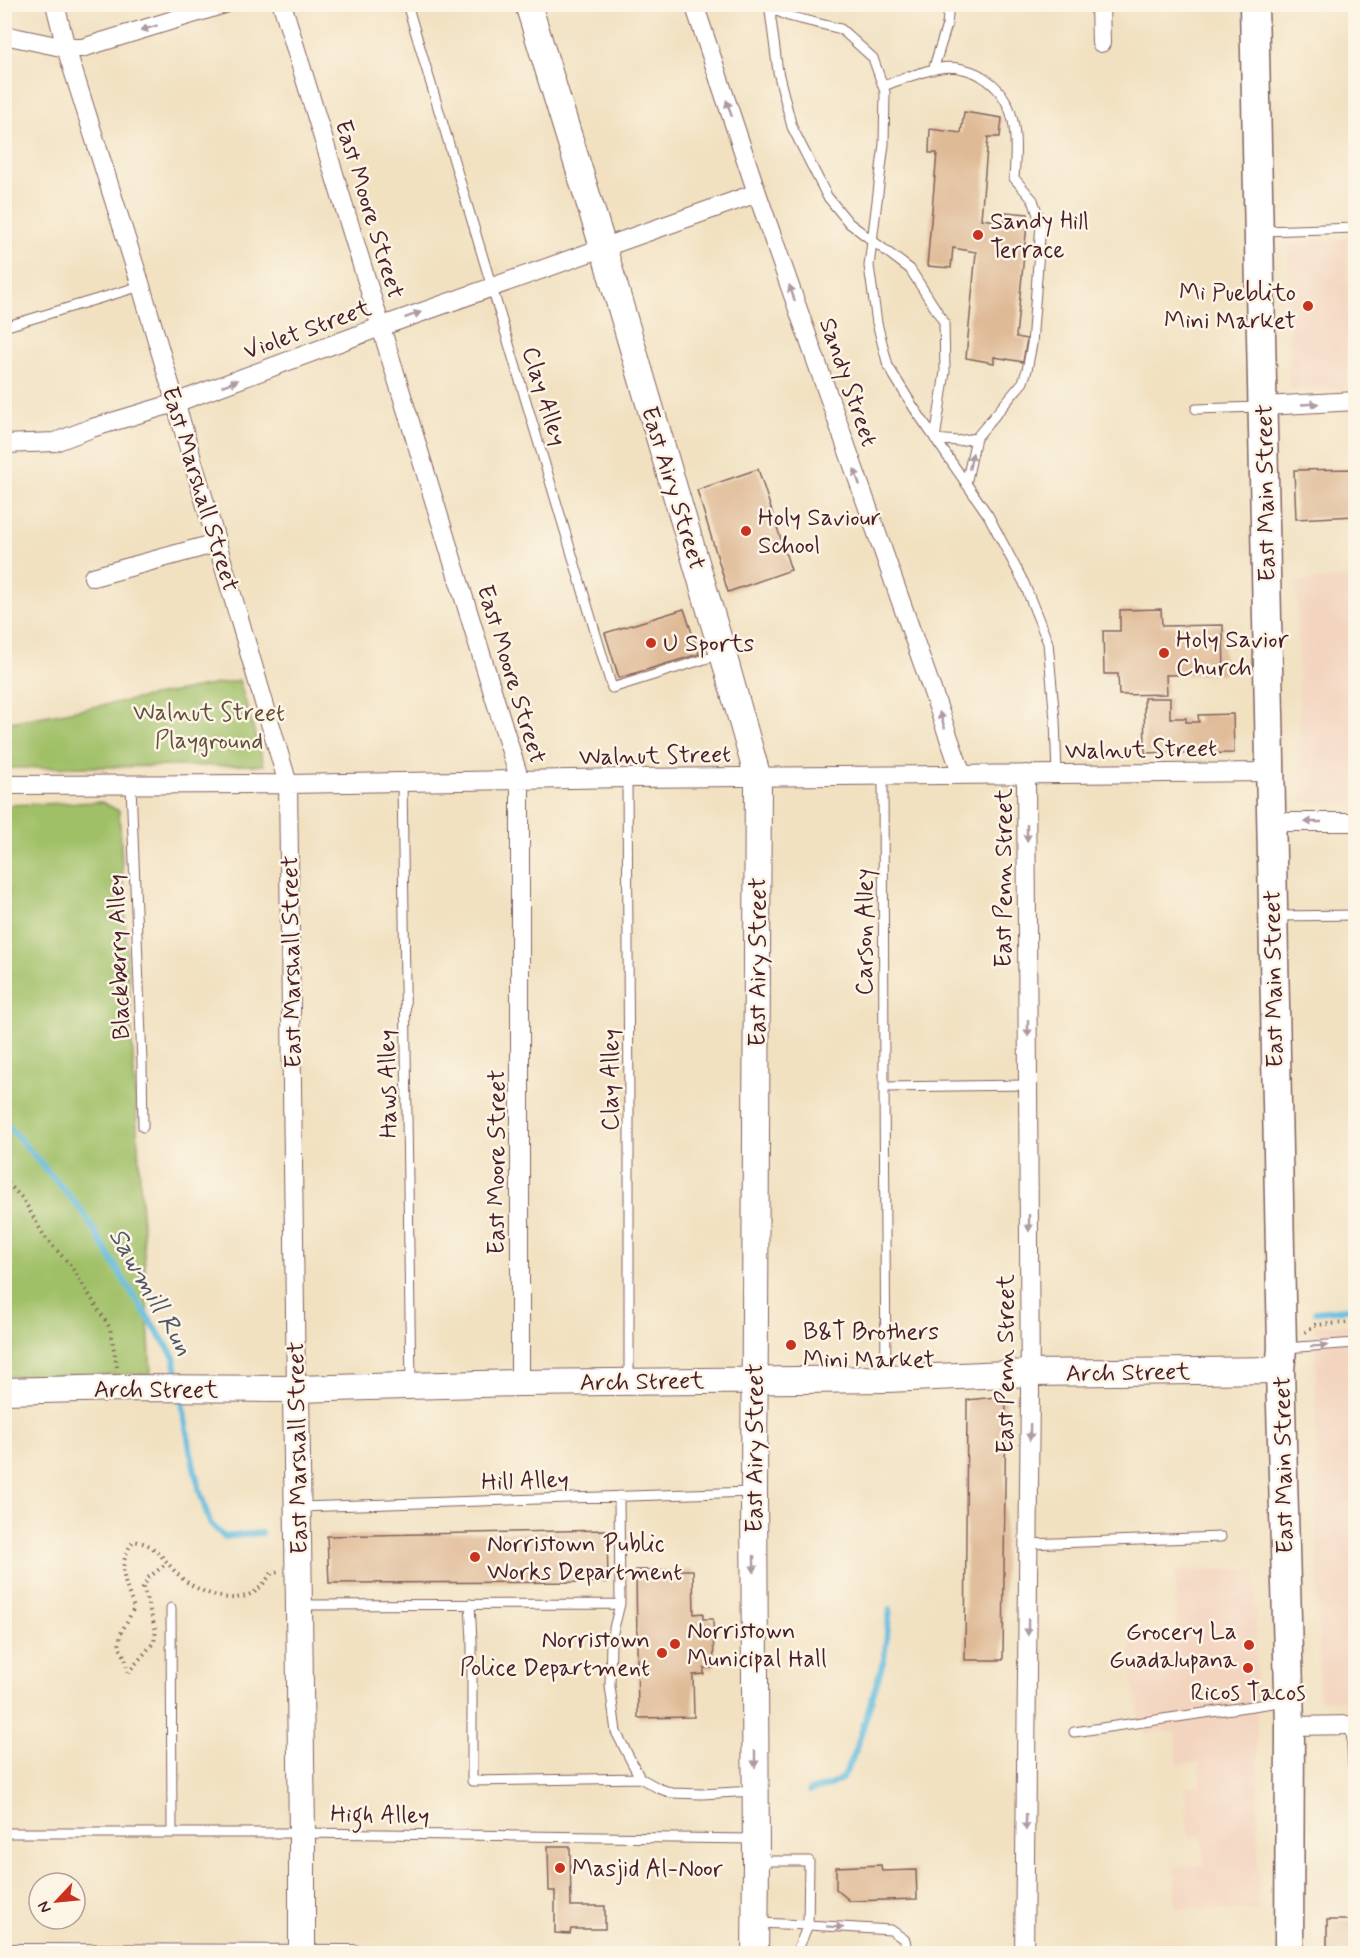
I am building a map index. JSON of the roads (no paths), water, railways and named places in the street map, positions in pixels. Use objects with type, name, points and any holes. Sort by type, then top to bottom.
[{"type":"main road","name":"East Airy Street","points":[[528,4],[603,247],[758,778],[753,1492],[755,1953]]},
{"type":"main road","name":"East Main Street","points":[[1254,4],[1289,1713],[1289,1953]]},
{"type":"main road","name":"Arch Street","points":[[4,1391],[120,1388],[296,1389],[520,1383],[886,1379],[1281,1359]]},
{"type":"main road","name":"East Marshall Street","points":[[296,1389],[302,1953]]},
{"type":"street","name":"East Marshall Street","points":[[56,4],[66,48],[141,286],[288,784],[296,1389]]},
{"type":"street","points":[[4,35],[66,48],[82,48],[225,4]]},
{"type":"street","name":"East Moore Street","points":[[282,4],[520,781],[520,1383]]},
{"type":"street","name":"Sandy Street","points":[[694,4],[757,193],[962,775]]},
{"type":"street","points":[[1100,4],[1101,43]]},
{"type":"street","name":"Violet Street","points":[[4,444],[55,442],[92,428],[175,403],[380,327],[757,193]]},
{"type":"street","points":[[1264,406],[1356,401]]},
{"type":"street","points":[[93,577],[217,543]]},
{"type":"street","name":"Walnut Street","points":[[4,785],[288,784],[627,778],[1269,772]]},
{"type":"street","name":"East Penn Street","points":[[1024,1953],[1030,1373],[1026,774]]},
{"type":"street","points":[[1270,822],[1356,822]]},
{"type":"street","points":[[1289,1713],[1353,1725]]},
{"type":"street","points":[[4,1953],[354,1953]]},
{"type":"lane","name":"Clay Alley","points":[[407,4],[612,688],[723,654]]},
{"type":"lane","points":[[933,70],[947,25],[949,4]]},
{"type":"lane","points":[[766,5],[788,16],[841,29],[873,58],[885,92],[884,144],[868,266],[877,323],[888,366],[988,515],[1024,583],[1048,643],[1057,774]]},
{"type":"lane","points":[[766,5],[778,72],[792,127],[827,196],[849,223],[910,269],[944,322],[945,372],[935,439]]},
{"type":"lane","points":[[883,86],[940,68],[974,72],[994,83],[1008,103],[1013,122],[1016,149],[1014,178],[1033,200],[1041,224],[1032,344],[1027,370],[1023,382],[976,438],[966,484]]},
{"type":"lane","points":[[1260,231],[1356,228]]},
{"type":"lane","points":[[4,327],[141,286]]},
{"type":"lane","points":[[1196,409],[1264,406]]},
{"type":"lane","points":[[935,439],[957,441],[976,438]]},
{"type":"lane","name":"Carson Alley","points":[[883,776],[886,1379]]},
{"type":"lane","name":"Clay Alley","points":[[627,778],[629,1382]]},
{"type":"lane","name":"Haws Alley","points":[[402,782],[411,1385]]},
{"type":"lane","name":"Blackberry Alley","points":[[131,785],[143,1127]]},
{"type":"lane","points":[[1272,916],[1356,915]]},
{"type":"lane","points":[[884,1087],[1028,1085]]},
{"type":"lane","points":[[1281,1359],[1356,1343]]},
{"type":"lane","name":"Hill Alley","points":[[297,1507],[753,1492]]},
{"type":"lane","points":[[619,1496],[620,1604],[611,1640],[610,1686],[616,1732],[640,1778]]},
{"type":"lane","points":[[1028,1544],[1221,1537]]},
{"type":"lane","points":[[470,1604],[472,1781],[640,1778],[672,1792],[702,1794],[755,1791]]},
{"type":"lane","points":[[298,1605],[620,1604]]},
{"type":"lane","points":[[171,1608],[172,1833]]},
{"type":"lane","points":[[1074,1732],[1289,1713]]},
{"type":"lane","points":[[1353,1725],[1353,1766],[1356,1768]]},
{"type":"lane","name":"High Alley","points":[[4,1833],[302,1833],[756,1850],[809,1861],[808,1925]]},
{"type":"lane","points":[[755,1923],[891,1930],[905,1940],[908,1953]]},
{"type":"lane","points":[[796,1953],[808,1925]]},
{"type":"waterway","name":"Sawmill Run","points":[[4,1121],[83,1212],[174,1357],[179,1382]]},
{"type":"waterway","name":"Sawmill Run","points":[[1316,1312],[1356,1308]]},
{"type":"waterway","name":"Sawmill Run","points":[[181,1395],[191,1454],[210,1523],[224,1537],[261,1533]]},
{"type":"waterway","name":"Sawmill Run","points":[[809,1791],[828,1786],[843,1778],[855,1753],[884,1659],[890,1609]]},
{"type":"place","name":"Sandy Hill Terrace","points":[[978,235]]},
{"type":"place","name":"Mi Pueblito Mini Market","points":[[1308,306]]},
{"type":"place","name":"Holy Saviour School","points":[[746,531]]},
{"type":"place","name":"U Sports","points":[[651,643]]},
{"type":"place","name":"Holy Savior Church","points":[[1164,653]]},
{"type":"place","name":"B&T Brothers Mini Market","points":[[791,1345]]},
{"type":"place","name":"Norristown Public Works Department","points":[[475,1557]]},
{"type":"place","name":"Norristown Municipal Hall","points":[[675,1644]]},
{"type":"place","name":"Grocery La Guadalupana","points":[[1249,1645]]},
{"type":"place","name":"Norristown Police Department","points":[[662,1653]]},
{"type":"place","name":"Ricos Tacos","points":[[1248,1668]]},
{"type":"place","name":"Masjid Al-Noor","points":[[560,1868]]},
{"type":"park label","name":"Walnut Street Playground","points":[[209,726]]}]
